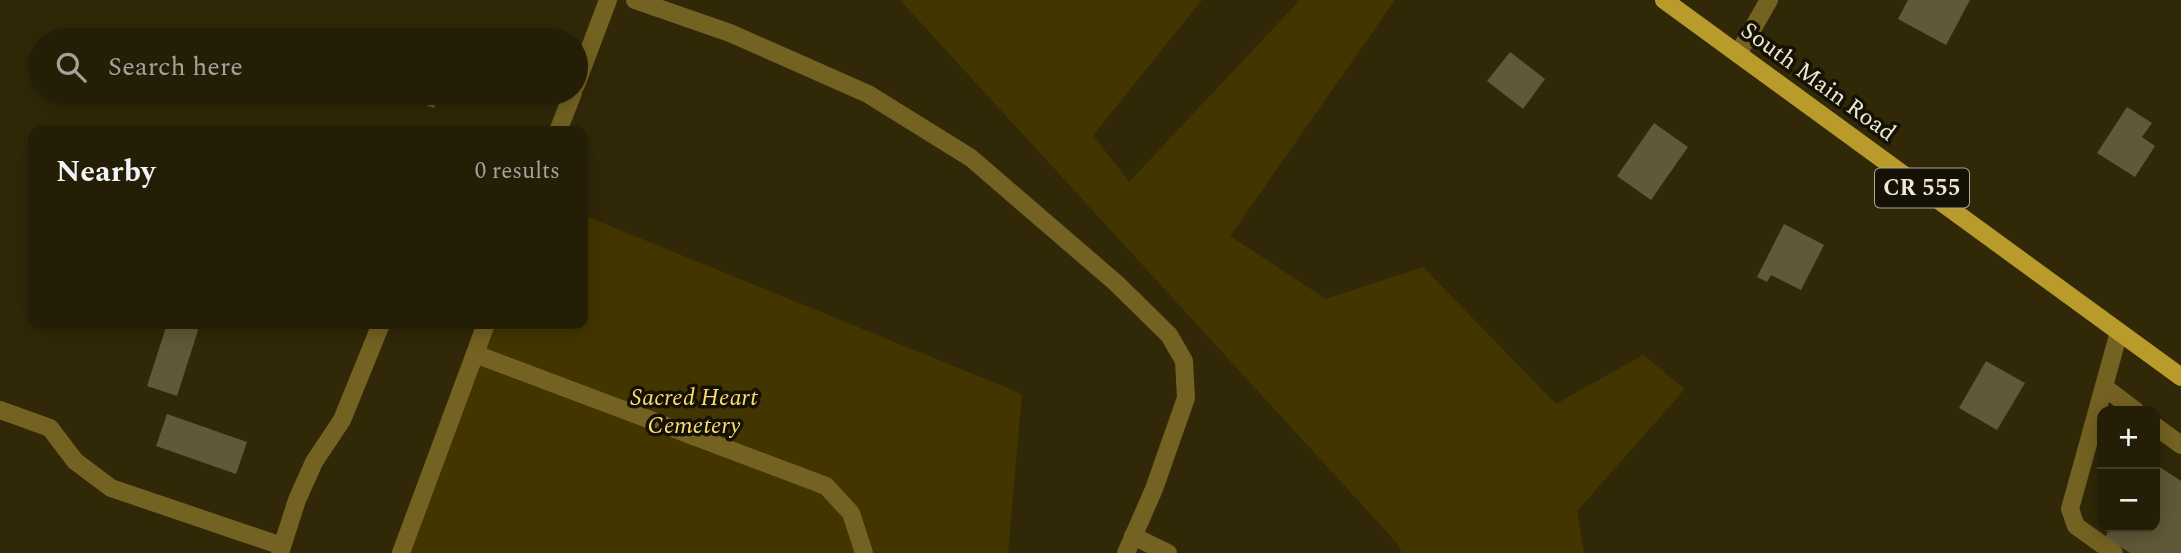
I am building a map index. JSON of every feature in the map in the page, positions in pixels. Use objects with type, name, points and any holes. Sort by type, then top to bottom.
[{"type":"main road","name":"South Main Road","points":[[1664,0],[2181,377]]},
{"type":"street","points":[[588,53],[608,0]]},
{"type":"street","points":[[635,0],[730,33],[868,94],[971,158],[1116,283],[1169,334],[1184,362],[1186,398],[1154,489],[1130,545],[1168,553]]},
{"type":"street","points":[[1738,54],[1769,0]]},
{"type":"street","points":[[560,126],[568,105]]},
{"type":"street","points":[[0,410],[50,428],[75,461],[111,488],[281,550],[297,500],[314,462],[342,420],[379,329]]},
{"type":"street","points":[[401,553],[484,329]]},
{"type":"street","points":[[2115,553],[2076,526],[2070,509],[2119,332]]},
{"type":"street","points":[[475,354],[825,486],[851,513],[864,553]]},
{"type":"street","points":[[2104,387],[2129,406]]},
{"type":"street","points":[[2160,430],[2181,446]]},
{"type":"green space","points":[[900,0],[1202,0],[1093,135],[1129,182],[1300,0],[1395,0],[1230,236],[1326,299],[1423,267],[1556,404],[1643,355],[1685,389],[1577,511],[1584,553],[1402,553],[1397,543]]},
{"type":"green space","name":"Sacred Heart Cemetery","points":[[588,217],[1022,394],[1008,553],[411,553],[486,329],[588,329]]},
{"type":"building","points":[[1908,0],[1970,0],[1946,45],[1898,19]]},
{"type":"building","points":[[1510,52],[1545,79],[1523,109],[1487,81]]},
{"type":"building","points":[[2127,107],[2152,123],[2142,137],[2155,146],[2135,177],[2097,153]]},
{"type":"building","points":[[1654,123],[1688,147],[1651,200],[1617,176]]},
{"type":"building","points":[[1784,224],[1824,245],[1801,290],[1771,275],[1767,282],[1757,277]]},
{"type":"building","points":[[165,329],[198,329],[177,396],[147,386]]},
{"type":"building","points":[[1986,361],[2025,383],[1997,430],[1959,408]]},
{"type":"building","points":[[167,414],[247,442],[236,474],[156,446]]},
{"type":"building","points":[[2160,467],[2181,481],[2181,553],[2130,553],[2105,537],[2108,532],[2160,532]]}]
